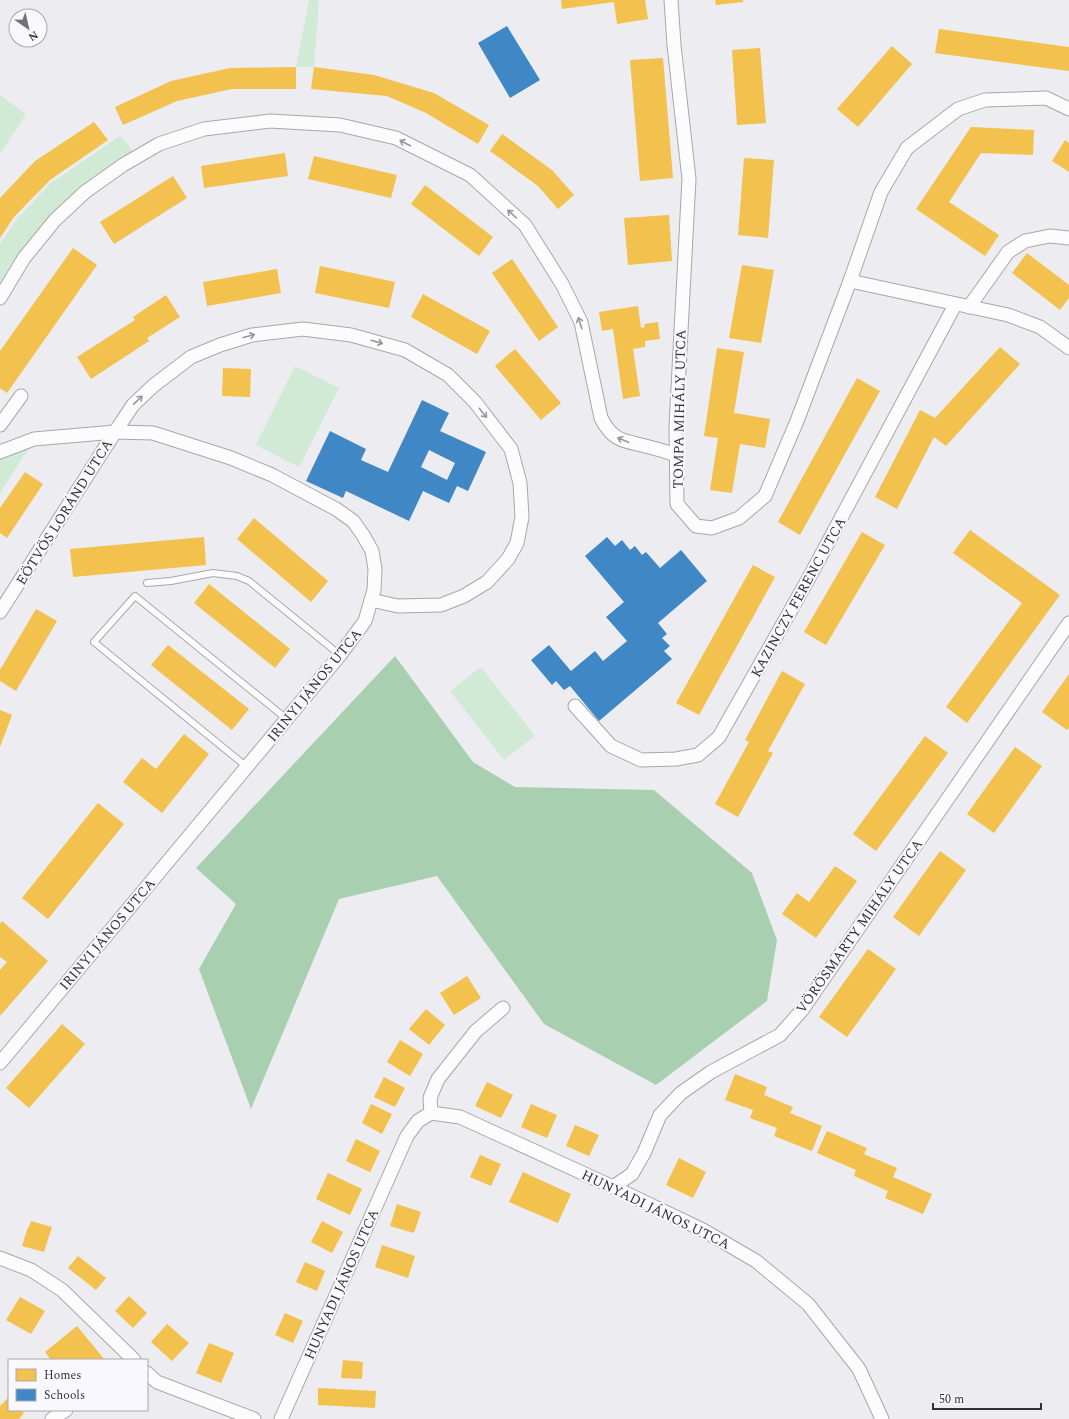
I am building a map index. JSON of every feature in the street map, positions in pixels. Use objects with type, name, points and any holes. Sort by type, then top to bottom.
[{"type":"street","name":"TOMPA MIHÁLY UTCA","points":[[671,0],[674,45],[689,179],[676,426],[677,504],[696,526],[712,528],[739,518],[765,496],[798,422],[881,192],[907,148],[958,109],[985,100],[1046,98],[1069,108]]},
{"type":"street","points":[[0,298],[24,258],[55,220],[85,192],[123,165],[158,144],[204,129],[270,121],[340,125],[396,138],[470,175],[525,225],[562,284],[581,322],[601,418],[607,430],[623,441],[651,447],[676,455]]},
{"type":"street","points":[[969,307],[1008,252],[1024,241],[1050,236],[1069,238]]},
{"type":"street","points":[[850,281],[955,305],[1008,315],[1040,327],[1069,348]]},
{"type":"street","name":"KAZINCZY FERENC UTCA","points":[[575,706],[612,746],[641,760],[676,759],[698,755],[719,737],[810,576],[955,305]]},
{"type":"street","name":"EÖTVÖS LORÁND UTCA","points":[[0,612],[133,405],[153,386],[191,357],[220,345],[252,335],[303,329],[351,335],[405,350],[448,375],[475,402],[511,449],[520,483],[522,517],[517,543],[508,558],[487,582],[464,596],[441,605],[398,606],[371,600]]},
{"type":"street","points":[[0,426],[21,396]]},
{"type":"street","name":"IRINYI JÁNOS UTCA","points":[[0,452],[34,440],[115,432],[152,433],[231,458],[272,475],[336,509],[353,521],[363,535],[372,551],[375,569],[374,590],[365,621],[340,655],[288,720],[0,1063]]},
{"type":"street","name":"VÖRÖSMARTY MIHÁLY UTCA","points":[[613,1187],[632,1174],[644,1153],[660,1115],[680,1093],[711,1072],[780,1035],[802,1010],[1069,623]]},
{"type":"street","points":[[431,1112],[430,1098],[438,1079],[476,1031],[503,1008]]},
{"type":"street","name":"HUNYADI JÁNOS UTCA","points":[[282,1419],[407,1136],[418,1120],[431,1112],[460,1117],[613,1187],[703,1230],[756,1262],[808,1304],[859,1369],[882,1419]]},
{"type":"street","points":[[0,1258],[31,1270],[62,1290],[133,1359]]},
{"type":"street","points":[[152,1382],[254,1419]]},
{"type":"street","points":[[52,1419],[64,1411]]},
{"type":"lane","points":[[147,583],[171,581],[213,573],[237,576],[249,581],[340,655]]},
{"type":"lane","points":[[247,767],[94,642],[135,596],[288,720]]},
{"type":"green space","points":[[309,0],[319,0],[314,67],[296,67]]},
{"type":"green space","points":[[0,95],[26,114],[0,154]]},
{"type":"green space","points":[[120,136],[137,156],[85,192],[0,296],[0,244],[16,220],[51,183]]},
{"type":"green space","points":[[295,366],[339,388],[299,467],[256,445]]},
{"type":"green space","points":[[34,440],[0,493],[0,452]]},
{"type":"green space","points":[[395,656],[473,762],[515,787],[654,790],[752,873],[777,940],[767,1001],[656,1085],[544,1024],[437,876],[339,899],[251,1109],[199,969],[236,904],[196,868]]},
{"type":"green space","points":[[481,667],[535,736],[504,760],[450,691]]},
{"type":"building: Homes","points":[[561,0],[645,0],[648,19],[617,24],[614,2],[562,9]]},
{"type":"building: Homes","points":[[715,0],[743,0],[743,2],[716,5]]},
{"type":"building: Homes","points":[[939,29],[1069,47],[1069,71],[935,53]]},
{"type":"building: Homes","points":[[892,46],[912,64],[858,127],[837,109]]},
{"type":"building: Homes","points":[[760,48],[766,123],[737,125],[732,50]]},
{"type":"building: Homes","points":[[663,58],[673,178],[640,181],[630,60]]},
{"type":"building: Homes","points":[[296,67],[296,89],[232,89],[177,101],[123,125],[115,107],[171,81],[230,68]]},
{"type":"building: Homes","points":[[314,67],[374,75],[434,93],[489,125],[478,144],[426,113],[387,96],[311,89]]},
{"type":"building: Homes","points":[[94,122],[108,140],[50,180],[14,217],[0,238],[0,198],[35,161]]},
{"type":"building: Homes","points":[[971,127],[1034,130],[1033,155],[981,153],[949,202],[999,235],[985,256],[916,209]]},
{"type":"building: Homes","points":[[502,134],[552,170],[574,195],[558,209],[538,186],[490,151]]},
{"type":"building: Homes","points":[[1065,140],[1069,143],[1069,172],[1052,161]]},
{"type":"building: Homes","points":[[285,153],[288,176],[204,188],[201,166]]},
{"type":"building: Homes","points":[[314,156],[397,175],[391,198],[308,179]]},
{"type":"building: Homes","points":[[744,158],[774,160],[768,238],[738,235]]},
{"type":"building: Homes","points":[[173,176],[187,198],[114,244],[100,222]]},
{"type":"building: Homes","points":[[425,185],[493,237],[479,256],[411,204]]},
{"type":"building: Homes","points":[[669,215],[672,261],[628,265],[624,218]]},
{"type":"building: Homes","points":[[73,248],[97,265],[7,393],[0,388],[0,351]]},
{"type":"building: Homes","points":[[1027,253],[1069,285],[1069,298],[1060,310],[1012,273]]},
{"type":"building: Homes","points":[[512,259],[558,327],[539,341],[492,273]]},
{"type":"building: Homes","points":[[742,265],[774,270],[761,343],[729,338]]},
{"type":"building: Homes","points":[[320,266],[395,282],[389,308],[315,293]]},
{"type":"building: Homes","points":[[277,269],[281,293],[207,306],[203,282]]},
{"type":"building: Homes","points":[[423,294],[490,331],[477,354],[411,317]]},
{"type":"building: Homes","points":[[166,295],[180,317],[147,338],[149,341],[91,379],[77,357],[135,320],[133,317]]},
{"type":"building: Homes","points":[[638,306],[641,328],[645,327],[644,324],[658,322],[660,339],[645,341],[645,347],[633,349],[640,396],[623,399],[613,329],[602,331],[599,312]]},
{"type":"building: Homes","points":[[1000,347],[1020,364],[946,446],[934,437],[897,509],[875,497],[920,410],[935,418]]},
{"type":"building: Homes","points":[[717,348],[744,352],[734,413],[770,419],[765,448],[740,444],[732,493],[710,490],[718,438],[704,436]]},
{"type":"building: Homes","points":[[515,349],[561,403],[541,420],[495,366]]},
{"type":"building: Homes","points":[[223,368],[251,369],[250,397],[222,396]]},
{"type":"building: Homes","points":[[857,378],[880,391],[800,535],[778,522]]},
{"type":"building: Homes","points":[[25,472],[43,484],[7,538],[0,533],[0,508]]},
{"type":"building: Homes","points":[[254,518],[328,581],[311,602],[237,539]]},
{"type":"building: Homes","points":[[970,530],[1060,595],[967,723],[946,707],[1022,603],[953,553]]},
{"type":"building: Homes","points":[[862,532],[885,545],[826,645],[804,632]]},
{"type":"building: Homes","points":[[204,537],[206,565],[73,577],[70,549]]},
{"type":"building: Homes","points":[[753,565],[775,577],[699,715],[676,703]]},
{"type":"building: Homes","points":[[209,584],[290,649],[275,668],[194,603]]},
{"type":"building: Homes","points":[[36,609],[57,621],[16,691],[0,681],[0,670]]},
{"type":"building: Homes","points":[[168,645],[249,709],[232,730],[151,665]]},
{"type":"building: Homes","points":[[782,671],[805,684],[768,751],[773,753],[738,817],[715,804],[749,742],[745,740]]},
{"type":"building: Homes","points":[[1069,674],[1069,728],[1067,730],[1042,712]]},
{"type":"building: Homes","points":[[0,710],[12,715],[0,747]]},
{"type":"building: Homes","points":[[184,734],[209,754],[162,813],[123,782],[142,758],[156,769]]},
{"type":"building: Homes","points":[[925,736],[948,753],[876,851],[853,834]]},
{"type":"building: Homes","points":[[1015,747],[1042,766],[994,833],[967,814]]},
{"type":"building: Homes","points":[[98,803],[124,824],[48,919],[22,898]]},
{"type":"building: Homes","points":[[940,851],[966,870],[919,936],[893,917]]},
{"type":"building: Homes","points":[[835,866],[857,881],[816,938],[782,914],[797,893],[809,902]]},
{"type":"building: Homes","points":[[2,921],[48,961],[0,1016],[0,970],[7,962],[0,957],[0,924]]},
{"type":"building: Homes","points":[[868,949],[896,969],[847,1037],[819,1017]]},
{"type":"building: Homes","points":[[467,976],[481,998],[454,1015],[440,993]]},
{"type":"building: Homes","points":[[426,1009],[445,1025],[429,1045],[409,1029]]},
{"type":"building: Homes","points":[[62,1024],[85,1044],[29,1108],[6,1088]]},
{"type":"building: Homes","points":[[400,1040],[423,1054],[410,1076],[387,1062]]},
{"type":"building: Homes","points":[[735,1074],[767,1087],[764,1095],[793,1107],[790,1113],[822,1126],[812,1151],[774,1136],[777,1128],[750,1118],[753,1110],[725,1100]]},
{"type":"building: Homes","points":[[384,1077],[405,1088],[395,1107],[374,1097]]},
{"type":"building: Homes","points":[[487,1082],[513,1095],[501,1118],[475,1106]]},
{"type":"building: Homes","points":[[371,1104],[392,1114],[382,1134],[362,1123]]},
{"type":"building: Homes","points":[[531,1104],[557,1115],[547,1138],[521,1127]]},
{"type":"building: Homes","points":[[575,1125],[599,1135],[589,1156],[566,1146]]},
{"type":"building: Homes","points":[[827,1131],[867,1148],[864,1154],[897,1168],[893,1177],[932,1194],[923,1214],[885,1198],[888,1191],[854,1176],[856,1170],[817,1153]]},
{"type":"building: Homes","points":[[356,1139],[380,1151],[370,1172],[346,1161]]},
{"type":"building: Homes","points":[[480,1155],[501,1164],[491,1186],[470,1177]]},
{"type":"building: Homes","points":[[679,1158],[706,1172],[693,1198],[666,1185]]},
{"type":"building: Homes","points":[[523,1172],[571,1194],[558,1223],[509,1202]]},
{"type":"building: Homes","points":[[328,1173],[362,1189],[350,1215],[316,1199]]},
{"type":"building: Homes","points":[[397,1204],[421,1212],[414,1233],[390,1226]]},
{"type":"building: Homes","points":[[31,1221],[52,1227],[44,1252],[22,1246]]},
{"type":"building: Homes","points":[[322,1221],[343,1232],[332,1253],[311,1242]]},
{"type":"building: Homes","points":[[382,1245],[415,1256],[408,1278],[375,1267]]},
{"type":"building: Homes","points":[[78,1256],[106,1278],[96,1290],[68,1268]]},
{"type":"building: Homes","points":[[305,1262],[325,1271],[317,1291],[296,1282]]},
{"type":"building: Homes","points":[[129,1296],[147,1313],[133,1328],[115,1311]]},
{"type":"building: Homes","points":[[20,1297],[45,1311],[31,1334],[6,1320]]},
{"type":"building: Homes","points":[[285,1313],[303,1321],[293,1343],[275,1335]]},
{"type":"building: Homes","points":[[167,1324],[189,1343],[172,1361],[151,1342]]},
{"type":"building: Homes","points":[[77,1326],[104,1359],[50,1359],[45,1352]]},
{"type":"building: Homes","points":[[209,1343],[234,1353],[221,1383],[196,1373]]},
{"type":"building: Homes","points":[[343,1360],[363,1362],[362,1379],[341,1378]]},
{"type":"building: Homes","points":[[318,1388],[376,1391],[375,1408],[318,1405]]},
{"type":"building: Homes","points":[[8,1398],[8,1411],[22,1411],[24,1413],[19,1419],[0,1419],[0,1406]]},
{"type":"building: Schools","points":[[507,26],[540,80],[510,98],[478,43]]},
{"type":"building: Schools","points":[[422,400],[449,413],[440,431],[486,452],[468,491],[457,486],[449,503],[423,491],[409,521],[346,491],[343,498],[306,481],[330,431],[366,449],[361,460],[388,472]],"holes":[[[429,450],[455,463],[447,480],[421,467]]]},
{"type":"building: Schools","points":[[607,537],[615,546],[622,540],[630,550],[635,546],[642,555],[646,552],[660,568],[681,550],[707,581],[658,623],[667,634],[662,638],[670,646],[664,651],[672,659],[599,721],[570,686],[564,690],[556,681],[552,685],[531,660],[549,645],[571,671],[595,651],[603,661],[627,641],[606,617],[624,602],[585,556]]}]
